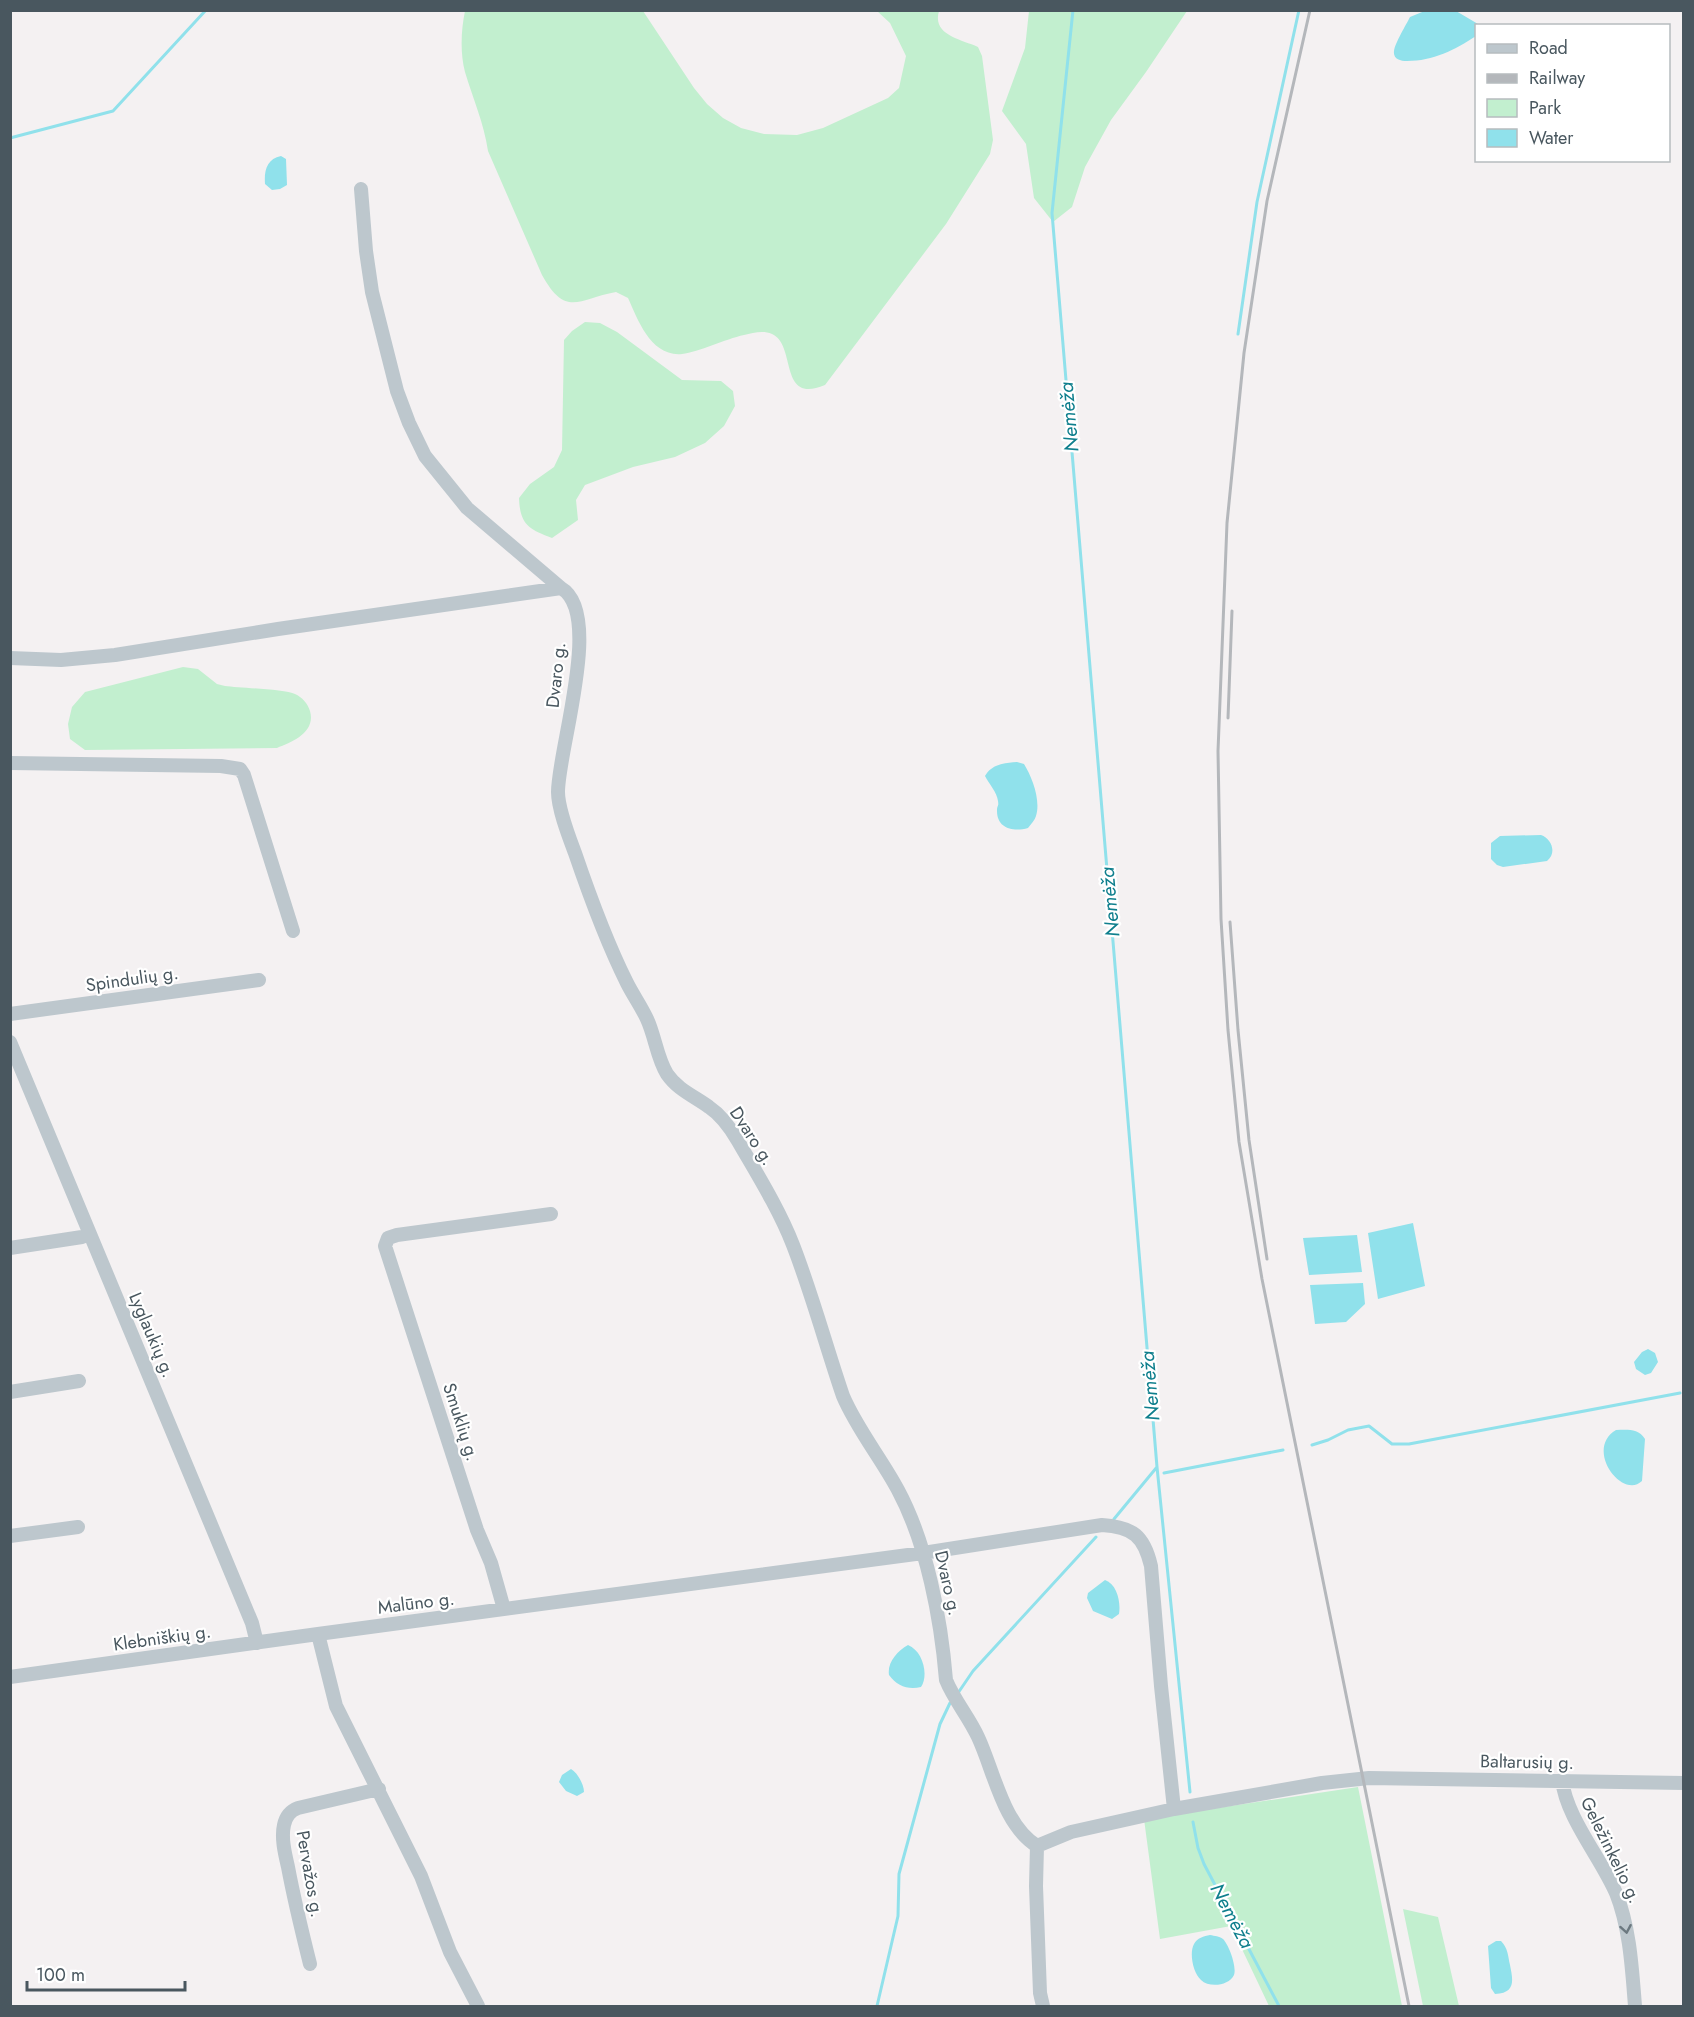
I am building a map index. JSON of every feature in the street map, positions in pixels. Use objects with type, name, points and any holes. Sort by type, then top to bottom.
[{"type":"street","name":"Dvaro g.","points":[[361,189],[372,292],[397,391],[409,423],[426,456],[467,508],[561,588],[570,593],[575,605],[579,655],[576,690],[566,731],[558,795],[571,842],[591,898],[627,984],[652,1030],[667,1074],[679,1088],[711,1108],[725,1123],[737,1139],[782,1220],[793,1245],[843,1396],[852,1416],[900,1493],[923,1553],[934,1595],[949,1689],[978,1735],[1004,1803],[1026,1839],[1037,1846]]},
{"type":"street","points":[[10,658],[61,660],[115,656],[278,629],[561,588]]},
{"type":"street","points":[[10,763],[221,766],[240,769],[244,775],[293,931]]},
{"type":"street","name":"Spindulių g.","points":[[10,1014],[259,980]]},
{"type":"street","name":"Lyglaukių g.","points":[[10,1042],[252,1623],[257,1644]]},
{"type":"street","name":"Smuklių g.","points":[[504,1609],[491,1563],[477,1530],[385,1246],[388,1238],[397,1235],[551,1214]]},
{"type":"street","points":[[10,1248],[90,1234]]},
{"type":"street","points":[[10,1392],[79,1381]]},
{"type":"street","name":"Malūno g.","points":[[318,1634],[923,1553],[1102,1525],[1118,1526],[1141,1539],[1148,1550],[1174,1809]]},
{"type":"street","points":[[10,1536],[78,1527]]},
{"type":"street","points":[[318,1634],[336,1706],[421,1876],[450,1952],[478,2007]]},
{"type":"street","name":"Klebniškių g.","points":[[10,1677],[318,1634]]},
{"type":"street","name":"Baltarusių g.","points":[[1037,1846],[1071,1832],[1174,1809],[1322,1783],[1369,1778],[1683,1783]]},
{"type":"street","name":"Geležinkelio g.","points":[[1562,1780],[1568,1802],[1603,1866],[1623,1914],[1635,2007]]},
{"type":"street","name":"Pervažos g.","points":[[310,1964],[284,1845],[283,1826],[286,1817],[298,1808],[379,1789]]},
{"type":"street","points":[[1037,1846],[1036,1886],[1042,2007]]},
{"type":"green space","points":[[465,11],[643,11],[694,88],[723,118],[741,128],[764,134],[797,135],[823,128],[888,98],[899,88],[906,56],[890,23],[877,11],[939,11],[938,19],[944,31],[978,47],[982,56],[993,140],[990,154],[946,224],[825,385],[810,389],[800,387],[794,381],[780,340],[769,333],[758,332],[744,335],[689,353],[671,353],[662,350],[647,335],[628,298],[616,292],[582,301],[566,301],[558,297],[542,275],[488,151],[463,65],[462,42]]},
{"type":"green space","points":[[1029,11],[1187,11],[1111,120],[1085,167],[1072,207],[1053,222],[1034,198],[1026,144],[1002,111],[1025,48]]},
{"type":"green space","points":[[585,322],[600,323],[617,332],[682,380],[721,381],[733,391],[735,406],[724,426],[705,443],[675,457],[633,467],[585,485],[576,500],[578,520],[552,538],[537,532],[527,524],[521,514],[519,498],[530,484],[554,467],[562,450],[564,340]]},
{"type":"green space","points":[[183,667],[198,669],[217,684],[225,686],[295,694],[309,708],[310,725],[302,735],[277,748],[85,750],[70,739],[68,724],[72,707],[85,692]]},
{"type":"green space","points":[[1358,1787],[1402,2006],[1269,2006],[1231,1926],[1160,1939],[1144,1819]]},
{"type":"green space","points":[[1403,1909],[1438,1917],[1459,2006],[1423,2006]]},
{"type":"water","points":[[1427,10],[1456,11],[1478,24],[1475,24],[1475,37],[1452,50],[1435,57],[1404,61],[1398,59],[1394,54],[1398,39],[1410,17]]},
{"type":"water","points":[[281,156],[286,159],[287,185],[272,190],[265,184],[266,170],[272,160]]},
{"type":"water","points":[[1017,762],[1024,764],[1033,782],[1037,810],[1028,828],[1017,830],[1007,828],[1000,822],[995,791],[985,776],[995,767]]},
{"type":"water","points":[[1541,835],[1552,846],[1552,854],[1547,861],[1503,867],[1491,859],[1491,843],[1500,836]]},
{"type":"water","points":[[1413,1223],[1425,1286],[1378,1299],[1368,1233]]},
{"type":"water","points":[[1357,1235],[1362,1272],[1309,1275],[1303,1238]]},
{"type":"water","points":[[1363,1283],[1365,1304],[1346,1322],[1315,1324],[1310,1285]]},
{"type":"water","points":[[1648,1349],[1655,1353],[1658,1362],[1651,1373],[1645,1375],[1636,1369],[1634,1362],[1642,1352]]},
{"type":"water","points":[[1616,1430],[1636,1431],[1645,1439],[1642,1481],[1634,1485],[1625,1484],[1617,1478],[1605,1459],[1604,1449],[1607,1438]]},
{"type":"water","points":[[1105,1580],[1113,1585],[1119,1599],[1119,1614],[1112,1619],[1093,1611],[1087,1598],[1088,1593]]},
{"type":"water","points":[[908,1645],[917,1652],[923,1664],[924,1676],[921,1687],[903,1686],[889,1675],[894,1658]]},
{"type":"water","points":[[571,1769],[578,1776],[584,1789],[584,1792],[577,1796],[566,1791],[559,1782],[562,1775]]},
{"type":"water","points":[[1210,1935],[1223,1939],[1232,1956],[1235,1971],[1228,1982],[1219,1985],[1205,1983],[1201,1980],[1193,1963],[1194,1944],[1199,1939]]},
{"type":"water","points":[[1501,1941],[1506,1949],[1512,1985],[1507,1991],[1495,1994],[1491,1988],[1488,1946]]},
{"type":"waterway","points":[[10,138],[113,111],[206,10]]},
{"type":"waterway","name":"Nemėža","points":[[1073,10],[1052,213],[1157,1467],[1190,1792]]},
{"type":"waterway","points":[[1238,334],[1257,202],[1299,10]]},
{"type":"waterway","points":[[1312,1445],[1348,1430],[1369,1426],[1392,1444],[1409,1444],[1680,1393]]},
{"type":"waterway","points":[[1164,1473],[1283,1450]]},
{"type":"waterway","points":[[1114,1519],[1157,1467]]},
{"type":"waterway","points":[[958,1693],[973,1671],[1096,1537]]},
{"type":"waterway","points":[[877,2006],[898,1916],[899,1874],[940,1724],[950,1703]]},
{"type":"waterway","name":"Nemėža","points":[[1193,1822],[1204,1864],[1279,2006]]},
{"type":"railway","points":[[1310,10],[1267,201],[1244,353],[1227,523],[1218,751],[1221,919],[1228,1030],[1239,1142],[1262,1279],[1409,2006]]},
{"type":"railway","points":[[1228,718],[1232,611]]},
{"type":"railway","points":[[1230,922],[1249,1140],[1267,1259]]}]
